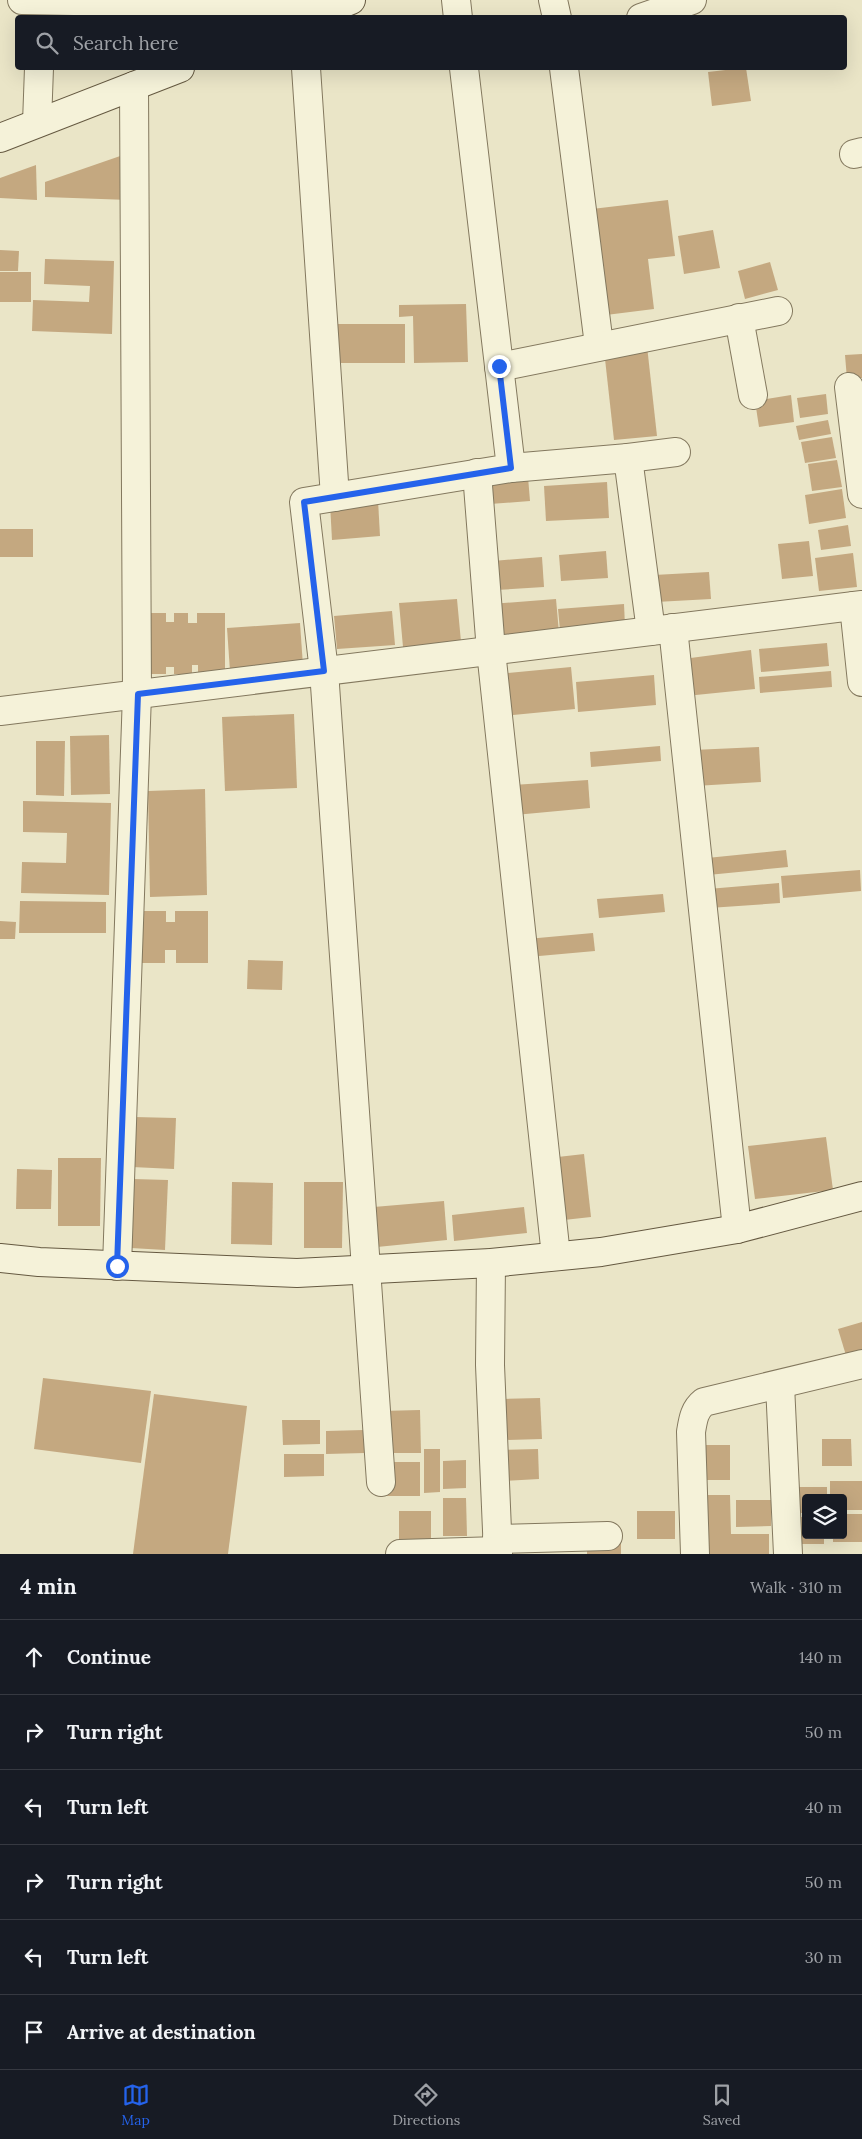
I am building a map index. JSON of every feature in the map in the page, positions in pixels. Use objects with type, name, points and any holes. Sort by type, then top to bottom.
[{"type":"street","points":[[22,0],[287,4],[329,9]]},
{"type":"street","points":[[41,0],[41,15]]},
{"type":"street","points":[[456,0],[458,15]]},
{"type":"street","points":[[553,0],[556,15]]},
{"type":"street","points":[[650,15],[692,0]]},
{"type":"street","points":[[37,123],[39,70]]},
{"type":"street","points":[[0,138],[175,70]]},
{"type":"street","points":[[306,70],[335,496]]},
{"type":"street","points":[[464,70],[511,468]]},
{"type":"street","points":[[564,70],[599,345]]},
{"type":"street","points":[[117,1266],[138,694],[134,86]]},
{"type":"street","points":[[499,366],[778,311]]},
{"type":"street","points":[[739,318],[752,395]]},
{"type":"street","points":[[849,387],[862,494]]},
{"type":"street","points":[[381,1482],[324,671],[304,502],[511,468],[676,452]]},
{"type":"street","points":[[628,458],[662,630],[737,1229]]},
{"type":"street","points":[[477,474],[491,651],[556,1256]]},
{"type":"street","points":[[0,711],[858,605],[862,682]]},
{"type":"street","points":[[0,1258],[117,1266],[297,1273],[491,1263],[601,1252],[737,1229],[862,1196]]},
{"type":"street","points":[[491,1263],[490,1365],[498,1548]]},
{"type":"street","points":[[695,1554],[691,1432],[697,1408],[704,1402],[862,1364]]},
{"type":"street","points":[[780,1385],[788,1554]]},
{"type":"street","points":[[400,1554],[498,1548],[608,1536]]},
{"type":"building","points":[[746,70],[751,101],[712,106],[708,72]]},
{"type":"building","points":[[126,154],[129,200],[45,197],[45,182]]},
{"type":"building","points":[[36,165],[37,200],[0,198],[0,178]]},
{"type":"building","points":[[668,200],[675,256],[648,259],[654,309],[606,315],[592,209]]},
{"type":"building","points":[[713,230],[720,268],[684,274],[678,236]]},
{"type":"building","points":[[0,250],[19,251],[18,271],[0,271]]},
{"type":"building","points":[[45,259],[114,261],[112,334],[32,331],[33,300],[89,302],[90,286],[44,284]]},
{"type":"building","points":[[770,262],[778,290],[745,299],[738,271]]},
{"type":"building","points":[[0,272],[31,272],[31,302],[0,302]]},
{"type":"building","points":[[466,304],[468,362],[414,363],[413,316],[399,317],[399,305]]},
{"type":"building","points":[[330,324],[405,324],[405,363],[329,363]]},
{"type":"building","points":[[647,346],[657,436],[614,440],[604,350]]},
{"type":"building","points":[[862,354],[862,378],[847,379],[845,355]]},
{"type":"building","points":[[826,394],[828,414],[800,418],[797,398]]},
{"type":"building","points":[[791,395],[794,422],[759,427],[755,401]]},
{"type":"building","points":[[828,420],[831,434],[799,440],[796,426]]},
{"type":"building","points":[[832,437],[836,458],[805,463],[801,442]]},
{"type":"building","points":[[837,460],[842,487],[812,491],[808,464]]},
{"type":"building","points":[[528,477],[530,501],[490,504],[488,481]]},
{"type":"building","points":[[607,482],[609,518],[546,521],[544,486]]},
{"type":"building","points":[[842,489],[846,518],[809,524],[805,495]]},
{"type":"building","points":[[378,500],[380,536],[332,540],[330,503]]},
{"type":"building","points":[[848,525],[851,546],[821,550],[818,530]]},
{"type":"building","points":[[0,529],[33,529],[33,557],[0,557]]},
{"type":"building","points":[[809,541],[813,576],[782,579],[778,544]]},
{"type":"building","points":[[606,551],[608,578],[561,581],[559,555]]},
{"type":"building","points":[[853,553],[857,587],[819,591],[815,558]]},
{"type":"building","points":[[542,557],[544,587],[496,590],[493,561]]},
{"type":"building","points":[[709,572],[711,599],[656,602],[654,575]]},
{"type":"building","points":[[457,599],[461,642],[403,647],[399,603]]},
{"type":"building","points":[[556,599],[559,633],[493,638],[491,604]]},
{"type":"building","points":[[624,604],[625,626],[560,630],[558,609]]},
{"type":"building","points":[[392,611],[395,645],[337,649],[334,616]]},
{"type":"building","points":[[140,613],[166,613],[166,622],[174,622],[174,613],[188,613],[188,623],[197,623],[197,613],[225,613],[225,674],[198,674],[198,665],[192,665],[192,674],[174,674],[174,667],[166,667],[166,674],[140,674],[140,649],[151,649],[151,636],[140,636]]},
{"type":"building","points":[[300,623],[303,666],[230,671],[227,628]]},
{"type":"building","points":[[827,643],[829,666],[761,672],[759,649]]},
{"type":"building","points":[[751,650],[755,689],[686,696],[683,659]]},
{"type":"building","points":[[571,667],[575,709],[502,716],[498,674]]},
{"type":"building","points":[[831,671],[832,687],[760,693],[759,677]]},
{"type":"building","points":[[654,675],[656,705],[578,712],[576,682]]},
{"type":"building","points":[[294,714],[297,788],[225,791],[222,717]]},
{"type":"building","points":[[109,735],[110,794],[71,795],[70,736]]},
{"type":"building","points":[[36,741],[65,741],[64,796],[36,795]]},
{"type":"building","points":[[660,746],[661,761],[591,767],[590,752]]},
{"type":"building","points":[[759,747],[761,782],[695,786],[693,750]]},
{"type":"building","points":[[588,780],[590,808],[515,815],[513,785]]},
{"type":"building","points":[[205,789],[207,895],[150,897],[148,791]]},
{"type":"building","points":[[23,801],[111,803],[109,895],[21,893],[22,862],[66,863],[67,833],[23,832]]},
{"type":"building","points":[[786,850],[788,867],[708,875],[707,858]]},
{"type":"building","points":[[860,870],[861,891],[783,898],[781,876]]},
{"type":"building","points":[[779,883],[780,903],[709,908],[708,889]]},
{"type":"building","points":[[663,894],[665,912],[599,918],[597,899]]},
{"type":"building","points":[[20,901],[106,902],[106,933],[19,933]]},
{"type":"building","points":[[133,911],[166,911],[166,922],[175,922],[175,911],[208,911],[208,963],[176,963],[176,950],[165,950],[165,963],[133,963]]},
{"type":"building","points":[[0,921],[16,922],[15,939],[0,939]]},
{"type":"building","points":[[593,933],[595,951],[528,957],[527,939]]},
{"type":"building","points":[[248,960],[283,961],[282,990],[247,989]]},
{"type":"building","points":[[134,1117],[176,1118],[174,1169],[132,1167]]},
{"type":"building","points":[[826,1137],[833,1190],[755,1199],[748,1146]]},
{"type":"building","points":[[584,1154],[591,1217],[555,1221],[549,1158]]},
{"type":"building","points":[[58,1158],[101,1158],[100,1226],[58,1226]]},
{"type":"building","points":[[17,1169],[52,1170],[51,1209],[16,1209]]},
{"type":"building","points":[[133,1179],[168,1180],[165,1250],[131,1248]]},
{"type":"building","points":[[232,1182],[273,1183],[272,1245],[231,1244]]},
{"type":"building","points":[[304,1182],[343,1182],[342,1248],[304,1248]]},
{"type":"building","points":[[444,1201],[447,1240],[367,1248],[362,1208]]},
{"type":"building","points":[[524,1207],[527,1233],[454,1241],[452,1215]]},
{"type":"building","points":[[862,1322],[862,1358],[848,1362],[838,1329]]},
{"type":"building","points":[[43,1378],[151,1391],[141,1463],[34,1449]]},
{"type":"building","points":[[154,1394],[247,1406],[228,1554],[133,1554]]},
{"type":"building","points":[[540,1398],[542,1439],[505,1440],[503,1399]]},
{"type":"building","points":[[420,1410],[421,1453],[382,1453],[381,1411]]},
{"type":"building","points":[[282,1420],[320,1420],[320,1444],[283,1445]]},
{"type":"building","points":[[364,1430],[365,1453],[326,1454],[326,1431]]},
{"type":"building","points":[[822,1439],[851,1439],[852,1466],[822,1466]]},
{"type":"building","points":[[698,1445],[730,1445],[730,1480],[698,1480]]},
{"type":"building","points":[[424,1449],[440,1449],[440,1492],[424,1493]]},
{"type":"building","points":[[538,1449],[539,1479],[502,1481],[500,1450]]},
{"type":"building","points":[[284,1454],[324,1454],[324,1476],[284,1477]]},
{"type":"building","points":[[466,1460],[466,1488],[443,1489],[443,1461]]},
{"type":"building","points":[[384,1462],[420,1462],[420,1496],[385,1496]]},
{"type":"building","points":[[830,1481],[862,1481],[862,1510],[847,1510],[847,1494],[830,1494]]},
{"type":"building","points":[[790,1487],[827,1487],[827,1494],[802,1494],[802,1513],[790,1513]]},
{"type":"building","points":[[697,1495],[730,1495],[731,1534],[769,1534],[769,1554],[697,1554]]},
{"type":"building","points":[[443,1498],[466,1498],[467,1536],[443,1536]]},
{"type":"building","points":[[736,1500],[771,1500],[771,1526],[736,1527]]},
{"type":"building","points":[[399,1511],[431,1511],[431,1539],[399,1539]]},
{"type":"building","points":[[637,1511],[675,1511],[675,1539],[637,1539]]},
{"type":"building","points":[[847,1514],[862,1514],[862,1542],[833,1542],[833,1539],[847,1539]]},
{"type":"building","points":[[790,1517],[802,1517],[802,1539],[824,1539],[824,1544],[790,1544]]},
{"type":"building","points":[[587,1543],[621,1543],[621,1554],[587,1554]]},
{"type":"route","points":[[117,1266],[138,694],[324,671],[304,502],[511,468],[499,366]]}]
